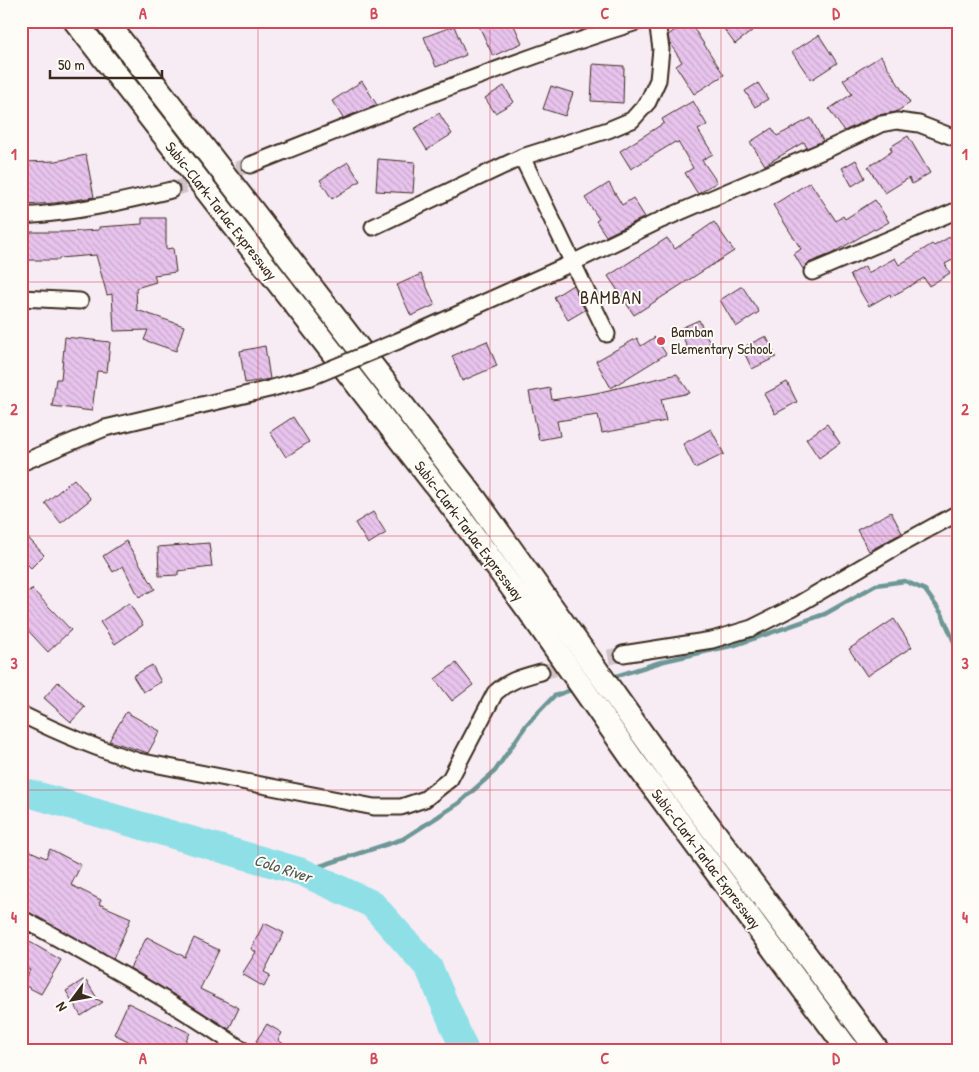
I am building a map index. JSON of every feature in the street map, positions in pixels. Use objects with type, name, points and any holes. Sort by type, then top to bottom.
[{"type":"highway","name":"Subic-Clark-Tarlac Expressway","points":[[75,21],[460,517],[529,611],[632,760],[849,1051]]},
{"type":"highway","name":"Subic-Clark-Tarlac Expressway","points":[[106,21],[476,500],[670,774],[878,1051]]},
{"type":"street","points":[[250,165],[509,65],[578,40],[640,21]]},
{"type":"street","points":[[372,227],[522,157],[608,130],[632,120],[648,102],[658,80],[661,49],[657,21]]},
{"type":"street","points":[[21,463],[105,428],[269,389],[311,377],[398,341],[572,264],[661,220],[881,124],[897,121],[919,124],[958,139]]},
{"type":"street","points":[[522,157],[607,334]]},
{"type":"street","points":[[21,216],[85,210],[171,190]]},
{"type":"street","points":[[812,272],[958,210]]},
{"type":"street","points":[[21,298],[80,301]]},
{"type":"street","points":[[623,654],[712,640],[752,628],[792,608],[894,548],[958,514]]},
{"type":"street","points":[[21,714],[56,732],[107,752],[138,761],[374,807],[401,807],[425,799],[450,779],[494,693],[516,678],[541,672]]},
{"type":"street","points":[[21,918],[117,972],[244,1051]]},
{"type":"building","points":[[489,21],[512,21],[522,43],[493,56],[479,26]]},
{"type":"building","points":[[689,21],[724,75],[694,94],[676,66],[682,62],[669,42],[668,35]]},
{"type":"building","points":[[718,21],[765,21],[735,44]]},
{"type":"building","points":[[454,26],[466,55],[436,67],[424,37]]},
{"type":"building","points":[[819,35],[837,63],[811,80],[792,52]]},
{"type":"building","points":[[881,56],[910,103],[896,112],[877,115],[844,131],[829,109],[852,94],[843,80]]},
{"type":"building","points":[[593,64],[624,66],[623,103],[591,101]]},
{"type":"building","points":[[362,81],[377,105],[343,118],[332,101]]},
{"type":"building","points":[[758,83],[768,99],[755,107],[745,91]]},
{"type":"building","points":[[504,86],[514,102],[495,113],[485,98]]},
{"type":"building","points":[[551,86],[573,93],[565,116],[543,109]]},
{"type":"building","points":[[693,101],[707,125],[698,130],[713,154],[702,160],[717,182],[698,194],[685,173],[693,168],[678,142],[631,169],[620,151],[664,123],[662,119]]},
{"type":"building","points":[[439,113],[452,134],[427,150],[414,129]]},
{"type":"building","points":[[811,118],[823,141],[807,148],[804,142],[765,165],[750,142],[772,128],[777,136]]},
{"type":"building","points":[[908,136],[930,173],[912,184],[909,178],[885,193],[868,167],[892,151],[890,147]]},
{"type":"building","points":[[86,155],[94,197],[25,205],[22,162],[56,161]]},
{"type":"building","points":[[378,159],[415,162],[413,193],[376,191]]},
{"type":"building","points":[[856,160],[865,178],[852,186],[842,168]]},
{"type":"building","points":[[348,162],[360,181],[332,199],[320,180]]},
{"type":"building","points":[[810,182],[836,221],[843,216],[845,219],[875,200],[889,222],[831,254],[808,263],[803,269],[794,254],[801,249],[773,205]]},
{"type":"building","points":[[609,183],[622,205],[633,198],[645,217],[606,236],[596,221],[599,219],[585,198]]},
{"type":"building","points":[[142,218],[166,218],[166,249],[173,248],[176,272],[154,275],[156,282],[136,288],[137,310],[184,326],[176,351],[144,340],[148,330],[114,331],[112,294],[107,295],[96,255],[59,258],[59,260],[21,260],[21,232],[99,230],[99,227],[142,224]]},
{"type":"building","points":[[714,222],[734,251],[634,315],[608,276],[667,238],[675,249]]},
{"type":"building","points":[[958,232],[958,257],[945,264],[950,273],[929,286],[924,278],[891,297],[890,294],[869,306],[850,275],[865,266],[868,273],[895,258],[899,265],[932,244],[934,246]]},
{"type":"building","points":[[421,274],[435,305],[411,316],[397,285]]},
{"type":"building","points":[[573,285],[585,310],[568,320],[554,297]]},
{"type":"building","points":[[742,286],[759,312],[736,327],[720,300]]},
{"type":"building","points":[[699,320],[710,343],[691,355],[679,329]]},
{"type":"building","points":[[766,336],[776,357],[752,369],[742,348]]},
{"type":"building","points":[[65,337],[110,342],[107,372],[97,371],[92,411],[52,406],[56,379],[61,379]]},
{"type":"building","points":[[655,337],[666,354],[611,388],[596,361],[637,338],[641,346]]},
{"type":"building","points":[[487,341],[497,366],[462,381],[452,356]]},
{"type":"building","points":[[265,346],[270,379],[245,383],[240,351]]},
{"type":"building","points":[[677,374],[690,393],[661,399],[666,421],[602,433],[598,415],[557,421],[560,436],[539,440],[529,392],[550,388],[552,400],[596,393]]},
{"type":"building","points":[[787,382],[797,402],[775,414],[764,394]]},
{"type":"building","points":[[293,417],[309,442],[286,457],[270,432]]},
{"type":"building","points":[[827,424],[840,443],[819,458],[806,439]]},
{"type":"building","points":[[711,429],[724,454],[695,468],[683,444]]},
{"type":"building","points":[[74,479],[91,499],[61,523],[45,503]]},
{"type":"building","points":[[373,512],[386,533],[368,544],[355,523]]},
{"type":"building","points":[[891,512],[902,533],[869,551],[857,530]]},
{"type":"building","points":[[21,530],[44,555],[31,568],[21,558]]},
{"type":"building","points":[[126,541],[155,589],[139,597],[123,566],[113,572],[103,556]]},
{"type":"building","points":[[209,543],[212,567],[178,571],[178,575],[159,576],[158,547]]},
{"type":"building","points":[[32,589],[71,630],[48,652],[21,623],[21,599]]},
{"type":"building","points":[[129,603],[143,625],[115,644],[100,622]]},
{"type":"building","points":[[894,619],[912,647],[867,676],[849,649]]},
{"type":"building","points":[[456,663],[473,685],[452,701],[435,679]]},
{"type":"building","points":[[152,665],[161,682],[143,692],[133,676]]},
{"type":"building","points":[[58,682],[85,707],[71,722],[44,698]]},
{"type":"building","points":[[126,712],[160,731],[148,753],[109,741]]},
{"type":"building","points":[[21,847],[46,858],[50,849],[81,865],[71,885],[101,900],[99,904],[131,918],[113,959],[21,909]]},
{"type":"building","points":[[264,923],[284,933],[264,972],[270,975],[264,987],[242,974],[256,952],[251,949]]},
{"type":"building","points":[[21,937],[61,960],[41,994],[22,984],[30,970],[21,965]]},
{"type":"building","points":[[147,937],[185,957],[194,938],[219,950],[200,989],[239,1008],[229,1029],[130,968]]},
{"type":"building","points":[[83,980],[87,982],[96,999],[103,1002],[81,1016],[66,991]]},
{"type":"building","points":[[128,1003],[190,1033],[181,1051],[148,1051],[114,1034]]},
{"type":"building","points":[[267,1024],[282,1033],[278,1040],[293,1051],[271,1051],[256,1041]]},
{"type":"waterway","points":[[610,678],[664,661],[735,645],[825,614],[876,585],[905,581],[925,590],[942,614],[958,651]]},
{"type":"waterway","points":[[302,872],[403,839],[459,803],[495,771],[527,724],[554,696],[574,689]]},
{"type":"waterway","name":"Colo River","points":[[21,791],[302,872],[372,904],[429,968],[465,1051]]},
{"type":"tunnel","points":[[171,190],[250,165]]},
{"type":"tunnel","points":[[541,672],[623,654]]},
{"type":"place","name":"Bamban Elementary School","points":[[661,341]]},
{"type":"district","name":"BAMBAN","points":[[611,298]]}]
